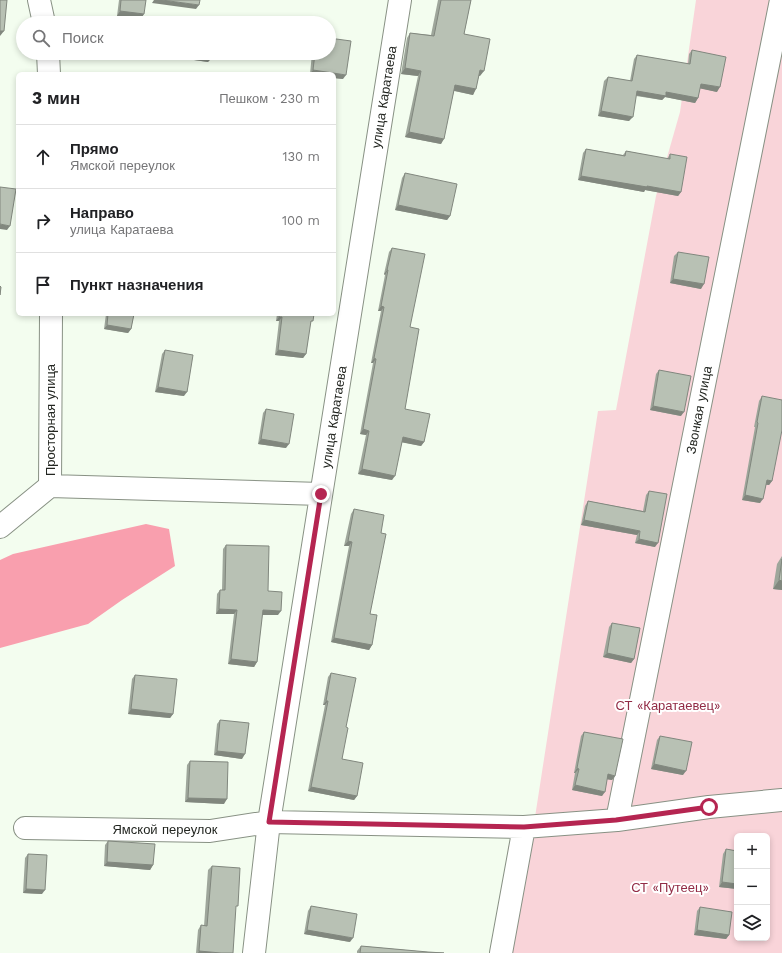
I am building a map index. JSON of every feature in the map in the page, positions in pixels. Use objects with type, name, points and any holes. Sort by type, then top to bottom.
[{"type":"street","points":[[39,0],[42,16]]},
{"type":"street","name":"улица Каратаева","points":[[254,953],[269,822],[400,0]]},
{"type":"street","name":"Звонкая улица","points":[[616,820],[781,0]]},
{"type":"street","points":[[48,60],[49,72]]},
{"type":"street","name":"Просторная улица","points":[[0,527],[50,486],[51,316]]},
{"type":"street","points":[[50,486],[321,494]]},
{"type":"street","name":"Ямской переулок","points":[[25,828],[210,831],[269,822],[524,827],[616,820],[709,807],[782,800]]},
{"type":"street","points":[[501,953],[524,827]]},
{"type":"green space","name":"СТ «Каратаевец»","points":[[696,0],[782,0],[782,953],[504,953],[508,846],[521,845],[533,830],[598,411],[616,410],[656,196],[680,112]]},
{"type":"shaded area","points":[[146,524],[169,529],[175,566],[88,624],[0,648],[0,560],[13,554]]},
{"type":"building","points":[[0,0],[7,0],[4,31],[0,31]]},
{"type":"building","points":[[121,0],[146,0],[144,14],[120,11]]},
{"type":"building","points":[[162,0],[200,0],[199,5]]},
{"type":"building","points":[[441,0],[471,0],[464,34],[490,39],[484,71],[480,70],[476,89],[455,85],[444,139],[409,132],[421,71],[405,68],[410,33],[434,36]]},
{"type":"building","points":[[336,39],[351,41],[346,75],[336,73],[336,72],[313,70],[314,60],[336,60]]},
{"type":"building","points":[[692,50],[726,57],[720,87],[701,84],[698,98],[666,92],[666,96],[637,91],[633,117],[601,111],[608,77],[632,81],[637,55],[690,64]]},
{"type":"building","points":[[586,149],[625,156],[626,151],[670,159],[670,154],[687,157],[681,192],[581,176]]},
{"type":"building","points":[[405,173],[457,184],[450,216],[398,205]]},
{"type":"building","points":[[0,187],[16,189],[10,226],[0,224]]},
{"type":"building","points":[[392,248],[425,254],[410,327],[419,329],[405,409],[430,414],[424,442],[403,437],[395,476],[362,469],[369,431],[363,429],[376,359],[374,358],[384,307],[381,306]]},
{"type":"building","points":[[678,252],[709,257],[704,284],[673,279]]},
{"type":"building","points":[[108,316],[134,316],[131,329],[107,325]]},
{"type":"building","points":[[314,316],[313,321],[311,321],[306,354],[278,350],[282,317],[279,317]]},
{"type":"building","points":[[165,350],[193,355],[187,392],[158,387]]},
{"type":"building","points":[[659,370],[691,376],[684,412],[653,406]]},
{"type":"building","points":[[762,396],[782,400],[782,430],[772,481],[767,480],[763,499],[745,495]]},
{"type":"building","points":[[266,409],[294,414],[289,444],[261,439]]},
{"type":"building","points":[[649,491],[667,494],[658,543],[639,539],[640,531],[584,520],[588,501],[645,512]]},
{"type":"building","points":[[354,509],[384,515],[381,533],[386,534],[370,614],[377,615],[372,645],[334,638],[352,542],[348,541]]},
{"type":"building","points":[[226,545],[269,546],[268,591],[282,592],[281,611],[263,610],[257,662],[231,659],[237,610],[219,609],[220,590],[225,590]]},
{"type":"building","points":[[782,559],[782,581],[779,580]]},
{"type":"building","points":[[612,623],[640,628],[634,659],[607,653]]},
{"type":"building","points":[[331,673],[356,678],[346,727],[348,728],[342,759],[363,763],[357,796],[311,787],[328,701],[326,701]]},
{"type":"building","points":[[135,675],[177,679],[173,714],[131,709]]},
{"type":"building","points":[[220,720],[249,723],[245,754],[217,751]]},
{"type":"building","points":[[584,732],[623,739],[615,776],[608,774],[605,792],[575,785],[579,769],[577,768]]},
{"type":"building","points":[[660,736],[692,742],[686,771],[654,764]]},
{"type":"building","points":[[190,761],[228,762],[227,799],[188,798]]},
{"type":"building","points":[[108,841],[155,844],[153,865],[107,862]]},
{"type":"building","points":[[726,849],[734,850],[734,884],[722,882]]},
{"type":"building","points":[[28,854],[47,855],[45,890],[26,889]]},
{"type":"building","points":[[212,866],[240,868],[233,953],[199,951],[201,925],[207,926]]},
{"type":"building","points":[[311,906],[357,914],[353,938],[307,930]]},
{"type":"building","points":[[700,907],[732,912],[729,935],[697,930]]},
{"type":"building","points":[[361,946],[428,952],[444,953],[360,953]]},
{"type":"route","points":[[321,494],[269,822],[524,827],[616,820],[709,807]]},
{"type":"park label","name":"СТ «Путеец»","points":[[670,887]]}]
